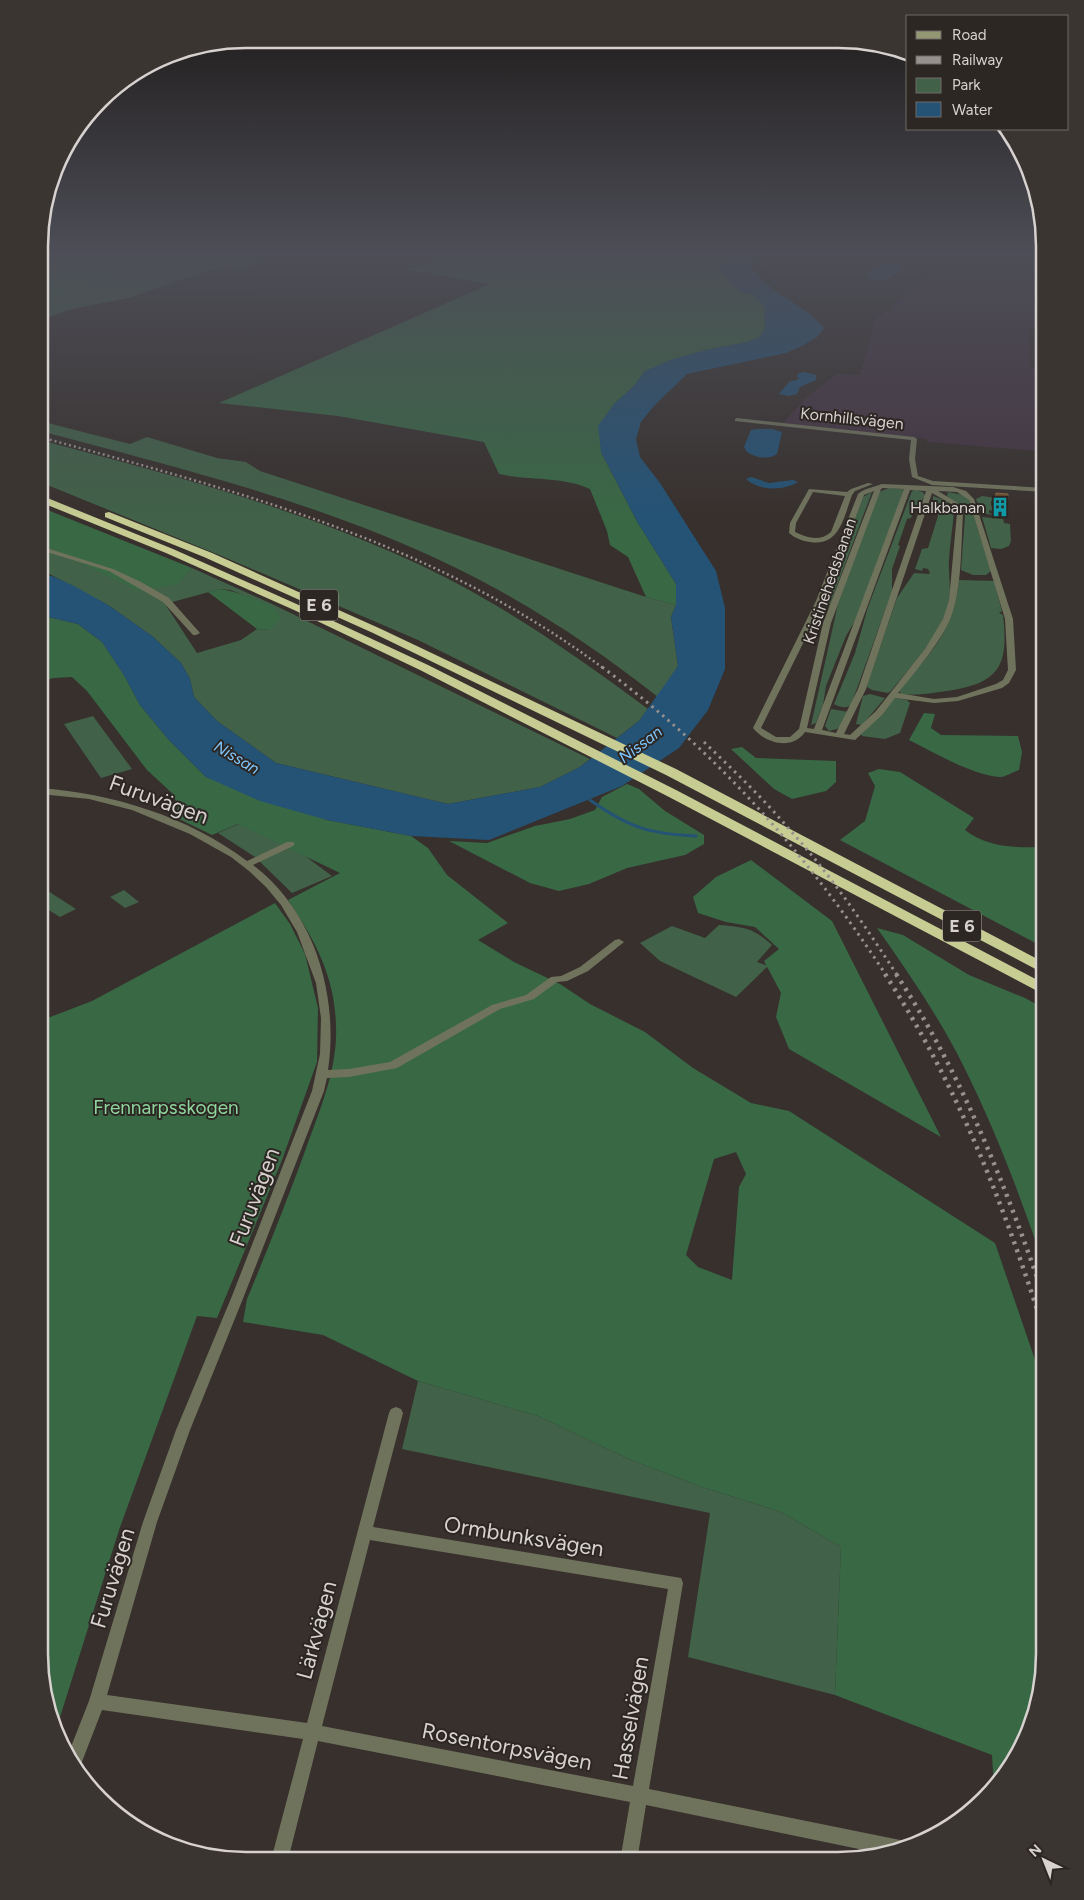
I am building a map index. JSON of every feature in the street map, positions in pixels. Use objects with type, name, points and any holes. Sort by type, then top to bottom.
[{"type":"highway","name":"E 6","points":[[48,491],[132,524],[288,591],[592,734],[671,772],[1036,964]]},
{"type":"highway","name":"E 6","points":[[48,501],[118,529],[283,602],[458,685],[575,744],[1036,985]]},
{"type":"street","name":"Kornhillsvägen","points":[[737,420],[914,439],[912,459],[916,476],[926,482]]},
{"type":"street","points":[[930,489],[956,504],[960,513],[953,600],[940,632],[879,713],[852,738],[803,729],[796,737],[780,741],[764,736],[757,728],[820,601],[861,494],[878,486],[926,482],[1036,489]]},
{"type":"street","points":[[849,494],[811,490],[793,523],[792,533],[810,540],[831,538],[849,494],[859,486],[908,487],[966,493],[972,500],[1009,619],[1012,670],[1006,681],[999,686],[958,700],[934,701],[892,694]]},
{"type":"street","name":"Kristinehedsbanan","points":[[803,729],[827,623],[878,486]]},
{"type":"street","points":[[817,732],[908,487]]},
{"type":"street","points":[[839,736],[862,689],[930,489]]},
{"type":"street","points":[[48,550],[111,570],[138,584],[166,600],[196,633]]},
{"type":"street","name":"Furuvägen","points":[[48,792],[120,803],[206,837],[248,864],[275,892],[297,922],[312,955],[324,990],[328,1031],[322,1074],[311,1109],[183,1430],[150,1522],[97,1700],[76,1757]]},
{"type":"street","points":[[248,864],[290,844]]},
{"type":"street","points":[[322,1074],[349,1073],[393,1065],[496,1007],[530,997],[555,979],[563,978],[584,969],[619,942]]},
{"type":"street","name":"Lärkvägen","points":[[282,1852],[396,1413]]},
{"type":"street","name":"Ormbunksvägen","points":[[365,1532],[676,1583]]},
{"type":"street","name":"Hasselvägen","points":[[630,1852],[676,1583]]},
{"type":"street","name":"Rosentorpsvägen","points":[[97,1700],[313,1732],[639,1795],[888,1846]]},
{"type":"shaded area","points":[[869,342],[1029,342],[1029,367],[1036,368],[1036,451],[927,442],[927,439],[783,423],[808,396],[837,374],[860,375]]},
{"type":"green space","points":[[359,342],[748,342],[706,350],[645,371],[634,386],[614,404],[601,452],[638,523],[676,584],[676,605],[646,597],[628,557],[610,545],[607,531],[590,489],[557,480],[499,474],[484,442],[338,416],[219,403]]},
{"type":"green space","points":[[48,423],[130,444],[147,437],[217,458],[246,462],[260,471],[646,597],[676,605],[671,617],[678,666],[658,697],[585,643],[534,610],[454,567],[354,524],[250,489],[48,433]]},
{"type":"green space","points":[[48,442],[226,492],[318,523],[407,559],[439,574],[502,609],[562,647],[648,709],[639,721],[617,738],[418,640],[224,557],[48,485]]},
{"type":"green space","points":[[889,488],[904,490],[856,619],[846,636],[826,686],[823,705],[816,723],[811,725],[838,604],[879,492]]},
{"type":"green space","points":[[912,491],[923,492],[925,496],[914,509],[911,518],[907,519],[892,569],[892,591],[851,705],[845,707],[838,706],[834,704],[855,653],[868,607]]},
{"type":"green space","points":[[872,492],[829,607],[822,606],[863,497]]},
{"type":"green space","points":[[948,492],[963,495],[969,500],[991,571],[986,575],[973,575],[961,570],[965,516],[959,505],[947,496]]},
{"type":"green space","points":[[933,496],[946,501],[954,510],[949,559],[950,594],[948,605],[932,640],[891,691],[888,693],[872,690],[867,687],[868,682],[897,598],[914,573],[930,573],[928,569],[923,568],[922,571],[915,569],[922,549],[928,548],[938,516],[933,503]]},
{"type":"green space","points":[[982,496],[996,498],[997,501],[991,501],[994,511],[989,510],[989,513],[1000,516],[981,513],[976,499]]},
{"type":"green space","points":[[48,510],[192,568],[178,584],[139,591],[48,547]]},
{"type":"green space","points":[[982,517],[1003,519],[1004,523],[1010,524],[1011,541],[1009,546],[1001,549],[991,548]]},
{"type":"green space","points":[[48,546],[177,584],[192,568],[270,603],[590,759],[580,767],[540,787],[448,804],[276,763],[217,721],[194,697],[190,679],[181,663],[152,636],[108,605],[48,573]],"holes":[[[220,589],[230,590],[257,600],[269,630],[257,629],[241,640],[197,653],[165,604]]]},
{"type":"green space","points":[[959,580],[994,581],[1002,611],[999,613],[1003,615],[1004,633],[1002,660],[997,670],[979,683],[965,688],[924,694],[901,694],[899,691],[939,641],[946,628],[952,614]]},
{"type":"green space","points":[[220,589],[270,605],[281,618],[269,630],[257,629],[208,592]]},
{"type":"green space","points":[[48,617],[78,624],[102,642],[124,675],[140,705],[168,739],[206,777],[327,820],[411,836],[428,848],[447,875],[508,923],[478,940],[514,962],[560,984],[590,1004],[645,1032],[693,1068],[751,1103],[789,1111],[995,1243],[1036,1363],[1036,1668],[1033,1693],[1026,1718],[1010,1754],[993,1778],[992,1755],[835,1695],[841,1547],[781,1512],[702,1487],[631,1460],[538,1416],[418,1381],[323,1335],[243,1322],[247,1299],[321,1108],[334,1059],[336,1042],[335,1008],[332,991],[322,960],[307,930],[288,900],[340,873],[238,824],[212,835],[177,818],[178,806],[173,794],[147,770],[87,691],[72,677],[48,679]],"holes":[[[736,1152],[746,1174],[739,1187],[732,1280],[698,1267],[686,1255],[714,1159]]]},
{"type":"green space","points":[[870,694],[885,698],[862,725],[856,724],[863,696]]},
{"type":"green space","points":[[895,698],[907,700],[910,703],[900,733],[885,739],[862,736],[861,734]]},
{"type":"green space","points":[[831,709],[849,712],[840,728],[829,731],[825,726]]},
{"type":"green space","points":[[924,713],[935,714],[931,728],[941,735],[1018,736],[1022,752],[1019,770],[1002,777],[990,776],[954,763],[909,740]]},
{"type":"green space","points":[[93,716],[132,769],[101,778],[64,724]]},
{"type":"green space","points":[[742,747],[756,758],[836,761],[836,782],[826,791],[792,799],[774,789],[731,749]]},
{"type":"green space","points":[[879,769],[900,772],[974,818],[965,830],[983,840],[1003,846],[1036,847],[1036,943],[840,840],[865,821],[875,786],[868,773]]},
{"type":"green space","points":[[627,784],[639,789],[665,811],[704,835],[704,844],[685,855],[627,868],[589,884],[559,891],[530,883],[449,841],[487,843],[535,826],[570,819],[595,810],[602,797]]},
{"type":"green space","points":[[241,823],[293,847],[332,876],[292,893],[255,857],[218,833]]},
{"type":"green space","points":[[751,860],[832,921],[941,1137],[789,1049],[776,1017],[781,993],[764,961],[779,949],[755,927],[726,922],[698,913],[693,897],[716,877]]},
{"type":"green space","points":[[124,890],[139,902],[125,908],[110,897]]},
{"type":"green space","points":[[48,891],[76,909],[60,917],[48,910]]},
{"type":"green space","name":"Frennarpsskogen","points":[[275,903],[290,924],[305,954],[318,1008],[317,1062],[282,1160],[217,1318],[197,1316],[119,1530],[59,1720],[51,1693],[48,1668],[48,1018],[92,1001]]},
{"type":"green space","points":[[719,925],[748,929],[772,945],[757,962],[768,966],[736,997],[660,961],[640,943],[672,926],[705,938]]},
{"type":"green space","points":[[877,928],[903,935],[969,975],[1036,1004],[1036,1243],[1008,1166],[963,1065],[912,978]]},
{"type":"green space","points":[[418,1381],[538,1416],[631,1460],[702,1487],[781,1512],[841,1547],[835,1695],[688,1657],[710,1513],[402,1449]]},
{"type":"water","name":"Nissan","points":[[747,342],[809,342],[786,353],[687,374],[654,406],[641,422],[636,439],[640,457],[660,483],[716,571],[725,608],[725,669],[708,710],[679,748],[622,786],[489,840],[411,836],[327,820],[260,801],[206,777],[168,739],[140,705],[124,675],[102,642],[78,624],[48,617],[48,576],[76,587],[108,605],[152,636],[181,663],[190,679],[194,697],[217,721],[276,763],[448,804],[540,787],[580,767],[639,721],[678,666],[671,617],[676,605],[676,584],[638,523],[601,452],[598,426],[614,404],[634,386],[645,371],[670,360],[706,350]]},
{"type":"water","points":[[804,372],[816,375],[816,380],[800,387],[797,394],[789,396],[779,394],[789,382],[799,379],[797,376],[799,373]]},
{"type":"water","points":[[772,429],[782,432],[777,454],[770,457],[762,457],[754,456],[747,452],[744,447],[751,430]]},
{"type":"water","points":[[751,477],[769,483],[793,480],[798,482],[785,487],[764,488],[746,479]]},
{"type":"building","points":[[996,493],[1008,494],[1007,507],[995,506]]},
{"type":"waterway","points":[[590,800],[628,823],[652,831],[696,836]]},
{"type":"railway","points":[[48,439],[261,501],[333,526],[403,554],[472,586],[538,624],[603,668]]},
{"type":"railway","points":[[602,667],[645,700],[684,735],[758,808],[824,888],[856,930],[886,975]]},
{"type":"railway","points":[[704,742],[758,795],[819,864],[897,975]]},
{"type":"railway","points":[[885,974],[935,1060],[977,1148],[996,1193],[1036,1307]]},
{"type":"railway","points":[[896,974],[920,1012],[962,1091],[1015,1215],[1036,1274]]},
{"type":"place","name":"Halkbanan","points":[[1000,507]]}]
